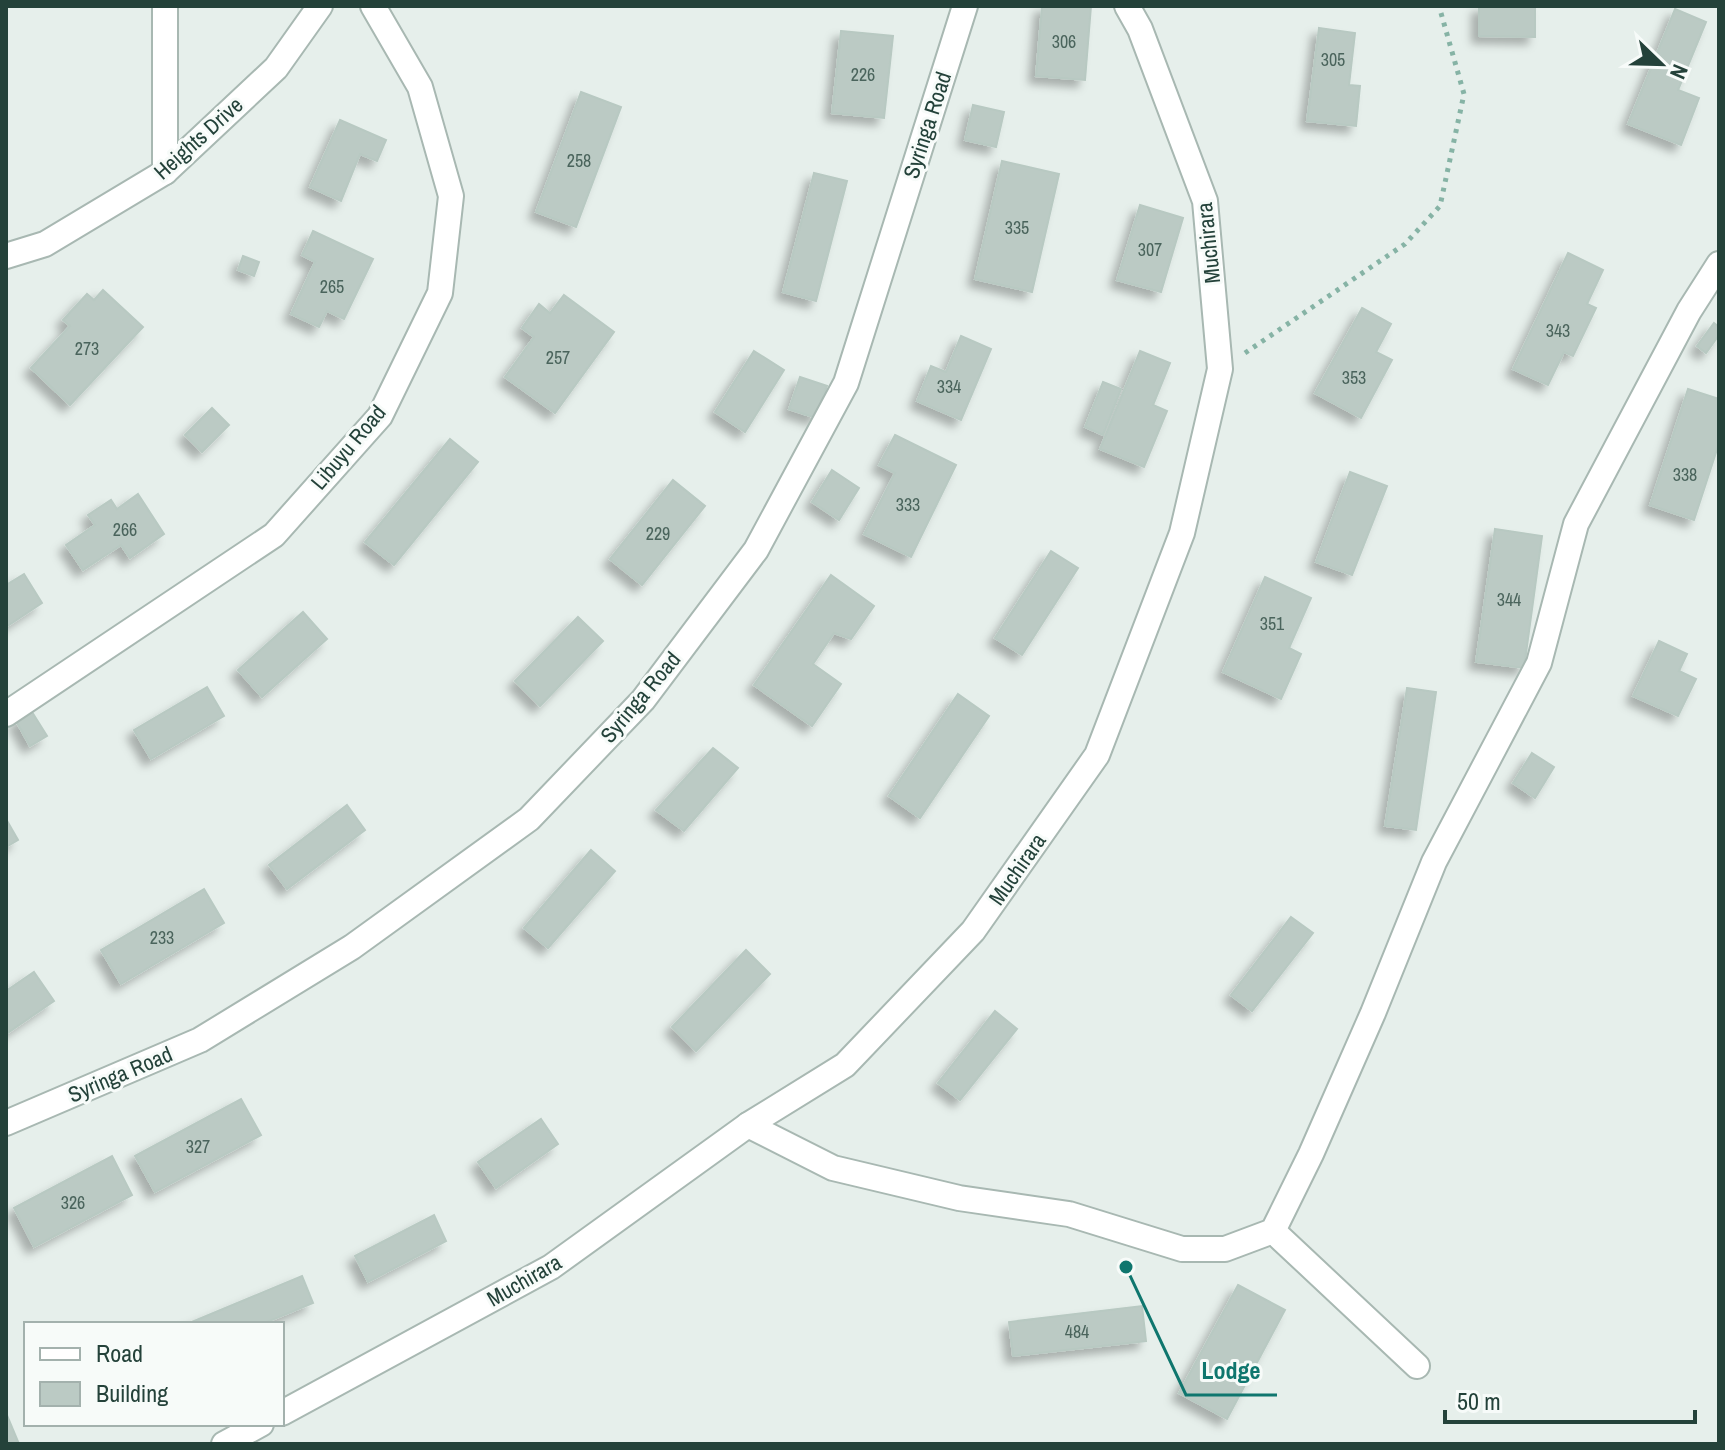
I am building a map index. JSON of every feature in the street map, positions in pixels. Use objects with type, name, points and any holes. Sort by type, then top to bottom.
[{"type":"street","points":[[165,6],[165,172]]},
{"type":"street","name":"Heights Drive","points":[[6,256],[45,244],[165,172],[276,68],[320,6]]},
{"type":"street","name":"Libuyu Road","points":[[6,714],[274,535],[380,416],[440,293],[451,196],[420,87],[373,6]]},
{"type":"street","name":"Syringa Road","points":[[6,1123],[200,1040],[352,947],[529,819],[643,700],[756,550],[846,383],[965,6]]},
{"type":"street","name":"Muchirara","points":[[284,1412],[551,1267],[748,1125],[845,1065],[973,931],[1097,755],[1182,533],[1220,369],[1205,201],[1140,29],[1127,6]]},
{"type":"street","points":[[748,1125],[833,1168],[959,1198],[1069,1214],[1182,1249],[1225,1249],[1273,1231],[1311,1154],[1373,1013],[1434,862],[1539,663],[1576,524],[1689,311],[1719,264]]},
{"type":"street","points":[[1273,1231],[1417,1366]]},
{"type":"street","points":[[224,1444],[257,1426]]},
{"type":"path","points":[[1220,369],[1405,244],[1440,206],[1464,94],[1439,6]]},
{"type":"building","points":[[1042,6],[1091,6],[1085,80],[1036,76]]},
{"type":"building","points":[[1479,6],[1535,6],[1535,37],[1479,36]]},
{"type":"building","points":[[1675,9],[1706,22],[1678,90],[1699,98],[1681,145],[1628,124]]},
{"type":"building","points":[[1319,28],[1355,33],[1349,85],[1360,86],[1356,126],[1307,121]]},
{"type":"building","points":[[841,31],[893,36],[884,118],[832,113]]},
{"type":"building","points":[[581,92],[621,107],[576,227],[536,212]]},
{"type":"building","points":[[973,105],[1004,112],[996,147],[965,140]]},
{"type":"building","points":[[340,120],[386,140],[377,161],[360,154],[341,201],[310,187]]},
{"type":"building","points":[[1002,161],[1059,174],[1032,292],[975,279]]},
{"type":"building","points":[[814,173],[847,181],[816,301],[783,292]]},
{"type":"building","points":[[1140,205],[1183,218],[1161,292],[1117,280]]},
{"type":"building","points":[[313,231],[373,259],[344,319],[327,311],[319,327],[291,314],[315,262],[302,255]]},
{"type":"building","points":[[1568,253],[1603,270],[1587,304],[1596,308],[1573,356],[1564,352],[1548,385],[1513,369]]},
{"type":"building","points":[[243,256],[259,262],[254,276],[238,270]]},
{"type":"building","points":[[103,290],[143,327],[70,405],[31,368],[70,326],[63,320],[87,294],[94,300]]},
{"type":"building","points":[[564,295],[614,332],[555,413],[505,377],[534,337],[522,328],[539,304],[550,313]]},
{"type":"building","points":[[1362,308],[1391,324],[1376,352],[1392,360],[1361,418],[1315,393]]},
{"type":"building","points":[[1714,323],[1719,327],[1719,335],[1706,353],[1697,346]]},
{"type":"building","points":[[961,336],[991,349],[961,420],[917,401],[931,366],[946,372]]},
{"type":"building","points":[[754,351],[784,370],[745,432],[715,412]]},
{"type":"building","points":[[1140,351],[1170,363],[1153,405],[1167,411],[1144,467],[1100,449]]},
{"type":"building","points":[[800,377],[827,386],[816,418],[789,409]]},
{"type":"building","points":[[1103,382],[1121,389],[1103,435],[1085,427]]},
{"type":"building","points":[[1688,389],[1719,399],[1719,443],[1694,520],[1650,505]]},
{"type":"building","points":[[212,408],[229,425],[202,452],[185,435]]},
{"type":"building","points":[[895,435],[956,465],[911,557],[864,534],[895,473],[879,465]]},
{"type":"building","points":[[450,439],[478,462],[394,565],[365,542]]},
{"type":"building","points":[[832,470],[859,488],[839,520],[812,502]]},
{"type":"building","points":[[1350,472],[1387,486],[1352,575],[1316,562]]},
{"type":"building","points":[[673,480],[705,506],[642,585],[610,559]]},
{"type":"building","points":[[138,494],[164,534],[130,558],[121,545],[83,570],[66,545],[95,525],[88,515],[111,500],[117,509]]},
{"type":"building","points":[[1495,529],[1542,536],[1524,668],[1476,662]]},
{"type":"building","points":[[1051,551],[1078,568],[1022,655],[995,638]]},
{"type":"building","points":[[24,574],[42,603],[6,627],[6,585]]},
{"type":"building","points":[[831,575],[874,606],[851,639],[834,633],[813,664],[841,684],[812,726],[754,685]]},
{"type":"building","points":[[1265,577],[1311,598],[1289,648],[1301,654],[1281,699],[1223,672]]},
{"type":"building","points":[[303,612],[327,639],[262,697],[238,670]]},
{"type":"building","points":[[578,617],[603,641],[540,706],[515,681]]},
{"type":"building","points":[[1659,641],[1687,654],[1679,671],[1696,679],[1678,716],[1633,696]]},
{"type":"building","points":[[207,687],[224,716],[151,759],[134,730]]},
{"type":"building","points":[[1407,688],[1436,692],[1416,830],[1385,826]]},
{"type":"building","points":[[958,694],[989,716],[920,818],[889,796]]},
{"type":"building","points":[[32,712],[47,736],[30,746],[16,721]]},
{"type":"building","points":[[713,748],[738,768],[684,831],[656,810]]},
{"type":"building","points":[[1532,753],[1554,767],[1535,798],[1513,783]]},
{"type":"building","points":[[347,805],[365,830],[287,889],[269,865]]},
{"type":"building","points":[[6,819],[18,840],[6,847]]},
{"type":"building","points":[[591,850],[615,871],[548,948],[524,928]]},
{"type":"building","points":[[204,889],[224,923],[121,984],[101,950]]},
{"type":"building","points":[[1291,917],[1313,933],[1252,1011],[1231,995]]},
{"type":"building","points":[[746,950],[770,974],[696,1051],[672,1027]]},
{"type":"building","points":[[34,972],[54,1001],[6,1034],[6,991]]},
{"type":"building","points":[[995,1011],[1017,1029],[960,1100],[938,1083]]},
{"type":"building","points":[[241,1099],[261,1135],[155,1192],[135,1156]]},
{"type":"building","points":[[541,1119],[558,1144],[496,1188],[478,1162]]},
{"type":"building","points":[[112,1156],[132,1195],[34,1247],[14,1208]]},
{"type":"building","points":[[434,1215],[446,1241],[368,1282],[355,1256]]},
{"type":"building","points":[[302,1276],[313,1303],[267,1322],[192,1322]]},
{"type":"building","points":[[1238,1285],[1285,1310],[1227,1419],[1179,1393]]},
{"type":"building","points":[[1142,1306],[1146,1341],[1013,1356],[1009,1322]]},
{"type":"building","points":[[6,1413],[19,1444],[6,1444]]},
{"type":"place","name":"Lodge","points":[[1126,1267]]}]
